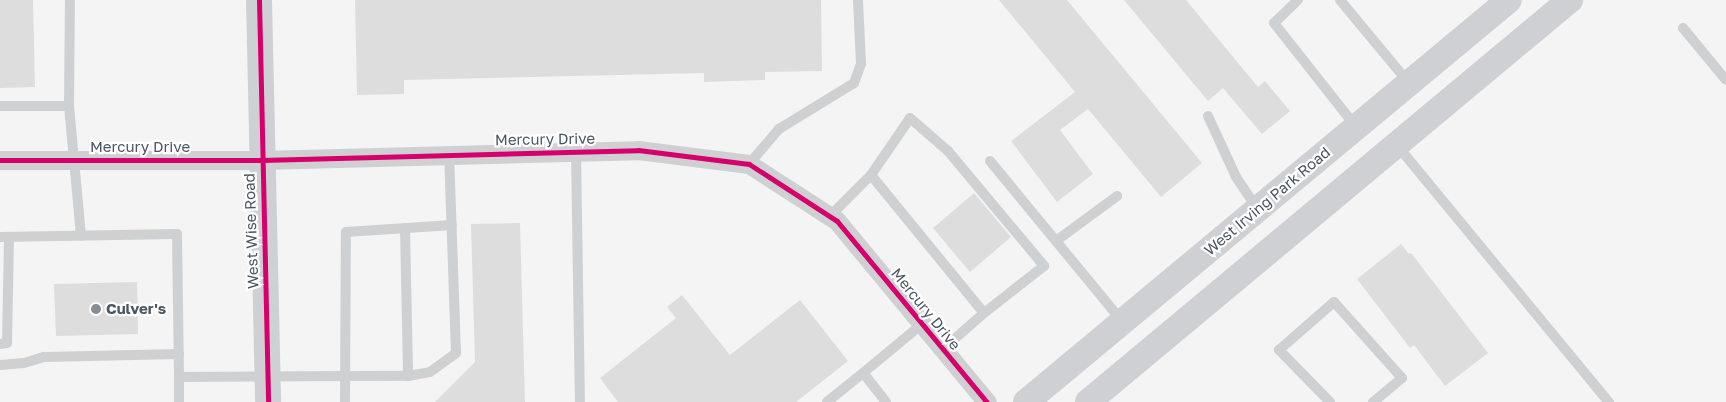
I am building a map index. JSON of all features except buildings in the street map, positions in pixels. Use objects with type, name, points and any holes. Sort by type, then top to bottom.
[{"type":"main road","name":"West Wise Road","points":[[259,0],[268,389]]},
{"type":"main road","name":"West Irving Park Road","points":[[1026,402],[1509,0]]},
{"type":"main road","points":[[1088,402],[1395,143],[1570,0]]},
{"type":"street","name":"Mercury Drive","points":[[0,160],[262,160],[450,153],[638,150],[749,164],[830,216],[987,402]]},
{"type":"lane","points":[[70,0],[69,106],[81,235]]},
{"type":"lane","points":[[749,164],[779,129],[854,83],[861,64],[858,0]]},
{"type":"lane","points":[[1298,0],[1274,23],[1356,127]]},
{"type":"lane","points":[[1340,0],[1409,83]]},
{"type":"lane","points":[[1683,28],[1726,80]]},
{"type":"lane","points":[[0,106],[69,106]]},
{"type":"lane","points":[[1208,116],[1236,177],[1258,209]]},
{"type":"lane","points":[[830,216],[871,175],[910,118],[948,152],[1044,266],[943,349]]},
{"type":"lane","points":[[1395,143],[1609,402]]},
{"type":"lane","points":[[576,152],[580,402]]},
{"type":"lane","points":[[179,377],[268,389],[344,375],[408,376],[430,372],[456,353],[450,153]]},
{"type":"lane","points":[[990,161],[1122,321]]},
{"type":"lane","points":[[871,175],[984,314]]},
{"type":"lane","points":[[1056,241],[1117,196]]},
{"type":"lane","points":[[345,402],[346,232],[452,225]]},
{"type":"lane","points":[[405,228],[408,376]]},
{"type":"lane","points":[[0,344],[7,343],[4,237],[177,234],[179,402]]},
{"type":"lane","points":[[1330,402],[1279,350],[1334,302],[1402,378],[1373,402]]},
{"type":"lane","points":[[827,402],[922,324]]},
{"type":"lane","points":[[0,365],[24,363],[44,357],[179,354]]},
{"type":"lane","points":[[863,372],[886,402]]},
{"type":"cycle path","points":[[259,0],[268,402]]},
{"type":"cycle path","points":[[0,160],[262,160],[638,150],[749,164],[837,221],[987,402]]},
{"type":"place","name":"Culver's","points":[[96,309]]}]
